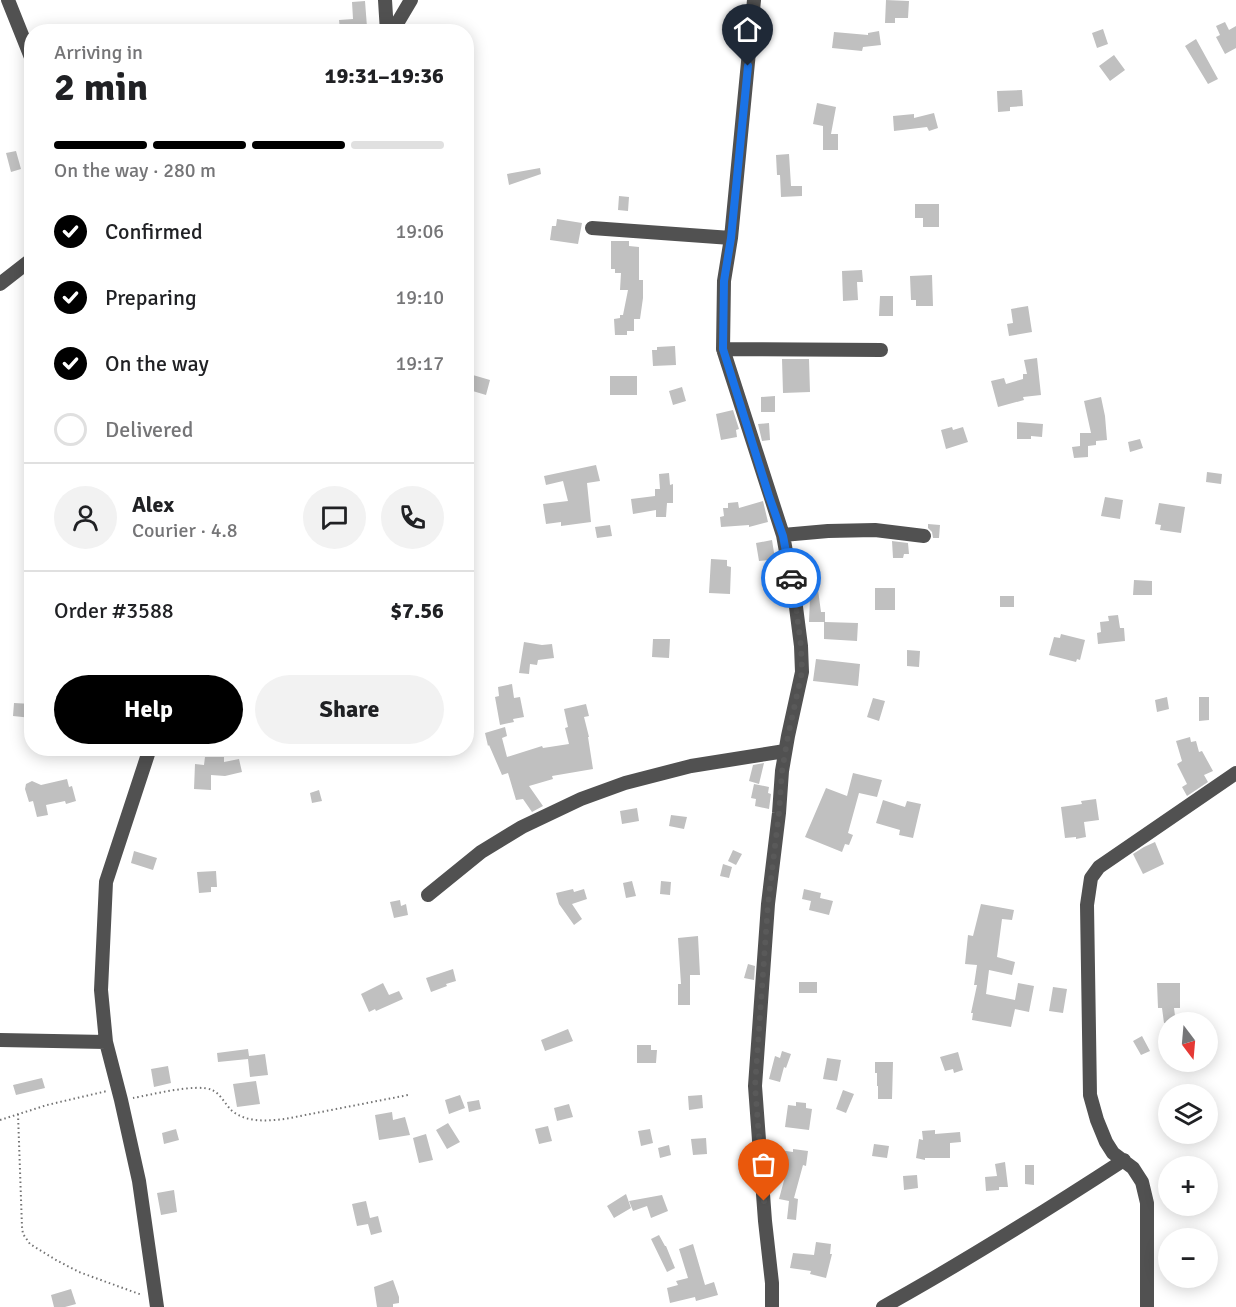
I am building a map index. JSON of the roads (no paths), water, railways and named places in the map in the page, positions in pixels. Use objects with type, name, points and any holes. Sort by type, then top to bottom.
[{"type":"street","points":[[8,0],[24,40]]},
{"type":"street","points":[[385,0],[386,24]]},
{"type":"street","points":[[397,24],[411,0]]},
{"type":"street","points":[[754,0],[731,238],[724,281],[723,349],[783,536],[796,607],[802,672],[782,771],[768,904],[755,1086],[772,1283],[772,1307]]},
{"type":"street","points":[[592,228],[731,238]]},
{"type":"street","points":[[0,284],[24,265]]},
{"type":"street","points":[[723,349],[880,350]]},
{"type":"street","points":[[783,536],[828,531],[875,530],[924,536]]},
{"type":"street","points":[[428,895],[482,852],[522,827],[581,799],[625,783],[691,766],[785,750]]},
{"type":"street","points":[[147,756],[106,882],[101,990],[106,1042],[139,1181],[156,1304]]},
{"type":"street","points":[[1147,1307],[1147,1203],[1142,1182],[1133,1168],[1113,1153],[1106,1142],[1090,1095],[1087,905],[1091,878],[1099,867],[1111,858],[1236,773]]},
{"type":"street","points":[[0,1040],[106,1042]]},
{"type":"street","points":[[883,1307],[969,1258],[1124,1160]]}]
